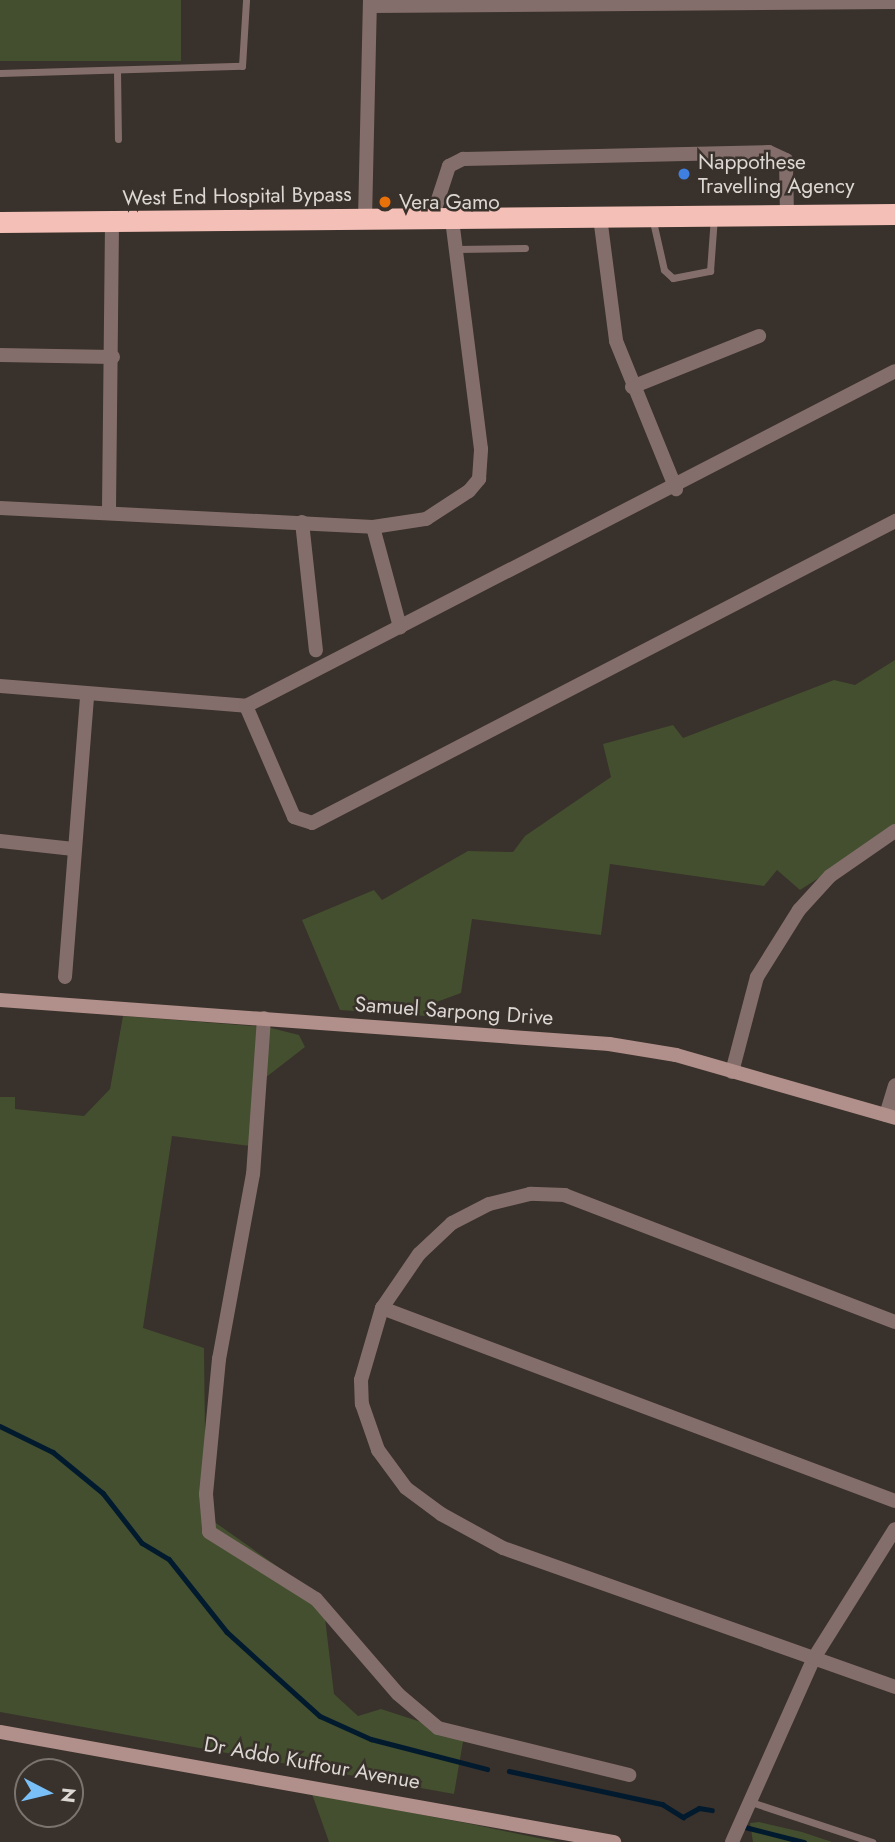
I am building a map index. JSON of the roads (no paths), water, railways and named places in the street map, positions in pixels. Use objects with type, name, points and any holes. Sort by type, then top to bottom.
[{"type":"highway","name":"West End Hospital Bypass","points":[[0,222],[895,214]]},
{"type":"street","points":[[365,219],[370,3],[895,2]]},
{"type":"street","points":[[0,508],[109,510],[373,527],[426,519],[478,479],[481,449],[456,249],[442,218],[449,166],[463,159],[769,152],[786,160],[787,215]]},
{"type":"street","points":[[600,217],[616,341],[632,387],[676,489]]},
{"type":"street","points":[[109,510],[113,357],[112,223]]},
{"type":"street","points":[[632,387],[759,336]]},
{"type":"street","points":[[0,355],[113,357]]},
{"type":"street","points":[[0,686],[246,706],[676,489],[895,372]]},
{"type":"street","points":[[246,706],[294,817],[312,823],[895,521]]},
{"type":"street","points":[[302,522],[316,650]]},
{"type":"street","points":[[373,527],[400,627]]},
{"type":"street","points":[[65,977],[87,695]]},
{"type":"street","points":[[732,1072],[757,976],[799,910],[830,876],[895,831]]},
{"type":"street","points":[[0,841],[74,849]]},
{"type":"street","name":"Samuel Sarpong Drive","points":[[0,1000],[609,1044],[732,1072],[890,1117]]},
{"type":"street","points":[[264,1018],[253,1174],[219,1359],[206,1494],[209,1532],[316,1599],[398,1694],[438,1728],[629,1775]]},
{"type":"street","points":[[890,1117],[894,1090]]},
{"type":"street","points":[[895,1322],[565,1195],[530,1194],[489,1204],[452,1223],[419,1254],[382,1308],[366,1345],[362,1404],[378,1450],[406,1488],[503,1548],[895,1687]]},
{"type":"street","points":[[382,1308],[895,1501]]},
{"type":"street","points":[[732,1842],[748,1800],[814,1658],[895,1529]]},
{"type":"street","name":"Dr Addo Kuffour Avenue","points":[[0,1732],[614,1842]]},
{"type":"lane","points":[[0,73],[242,66],[246,0]]},
{"type":"lane","points":[[117,70],[117,139]]},
{"type":"lane","points":[[652,217],[664,270],[673,278],[710,271],[714,217]]},
{"type":"lane","points":[[456,249],[525,248]]},
{"type":"lane","points":[[748,1800],[872,1842]]},
{"type":"waterway","points":[[0,1426],[53,1452],[103,1493],[142,1543],[169,1559],[227,1632],[320,1716],[371,1739],[487,1769]]},
{"type":"waterway","points":[[509,1771],[662,1804],[683,1817],[699,1808],[712,1810]]},
{"type":"waterway","points":[[745,1827],[804,1842]]},
{"type":"place","name":"Nappothese Travelling Agency","points":[[684,174]]},
{"type":"place","name":"Vera Gamo","points":[[385,202]]}]
